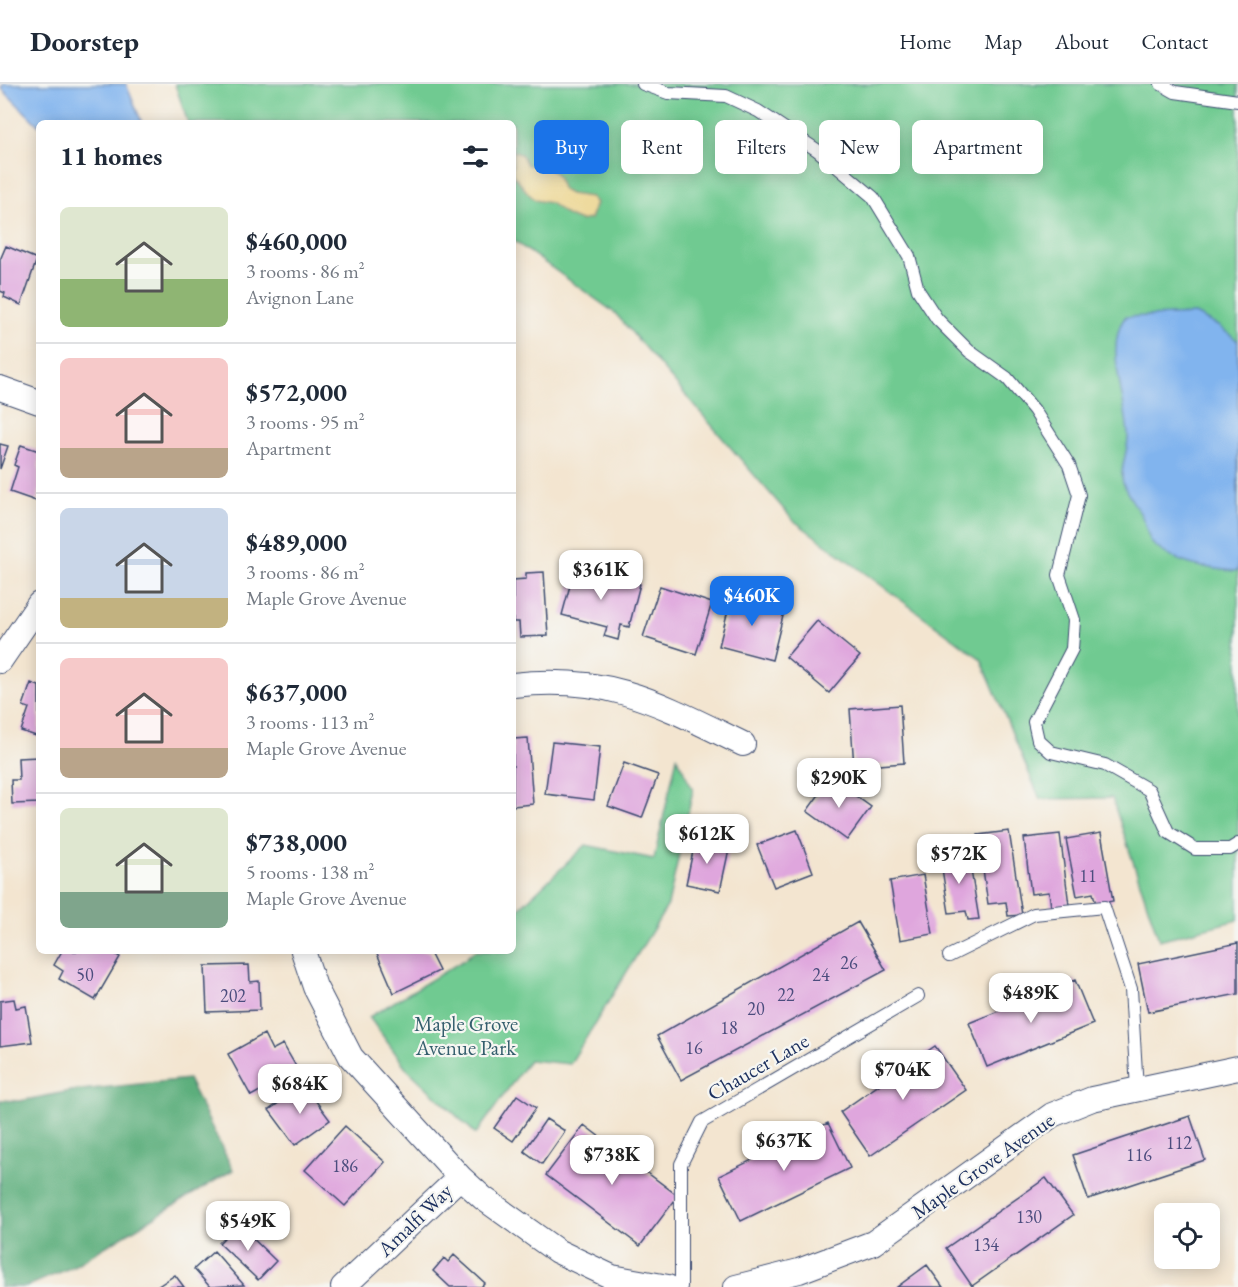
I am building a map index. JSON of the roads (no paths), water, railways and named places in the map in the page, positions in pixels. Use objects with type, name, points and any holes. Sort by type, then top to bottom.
[{"type":"street","points":[[0,388],[36,401]]},
{"type":"street","points":[[0,661],[36,608]]},
{"type":"street","points":[[516,686],[549,681],[599,686],[650,699],[743,744]]},
{"type":"street","points":[[304,954],[315,987],[351,1057],[460,1177],[483,1198],[557,1251],[612,1277],[668,1287]]},
{"type":"street","name":"Maple Grove Avenue","points":[[736,1287],[799,1271],[873,1243],[1052,1115],[1092,1099],[1238,1068]]},
{"type":"street","name":"Amalfi Way","points":[[343,1287],[460,1177]]},
{"type":"lane","points":[[643,84],[668,93],[726,96],[758,111],[817,150],[873,197],[909,256],[918,290],[937,319],[969,351],[1007,378],[1035,410],[1069,465],[1079,495],[1059,575],[1074,620],[1072,649],[1034,722],[1038,740],[1051,752],[1105,765],[1149,790],[1168,832],[1195,849],[1230,849],[1238,844]]},
{"type":"lane","points":[[1161,84],[1175,92],[1238,101]]},
{"type":"lane","points":[[949,956],[1035,914],[1104,908],[1131,989],[1137,1089]]},
{"type":"lane","name":"Chaucer Lane","points":[[681,1287],[681,1164],[702,1122],[918,996]]},
{"type":"water","points":[[4,84],[126,84],[141,120],[36,120],[36,123],[1,88]]},
{"type":"water","points":[[1195,314],[1218,326],[1238,341],[1238,570],[1234,571],[1201,567],[1181,561],[1153,544],[1122,478],[1128,438],[1116,359],[1119,330],[1125,317]]},
{"type":"park label","name":"Maple Grove Avenue Park","points":[[466,1036]]}]
